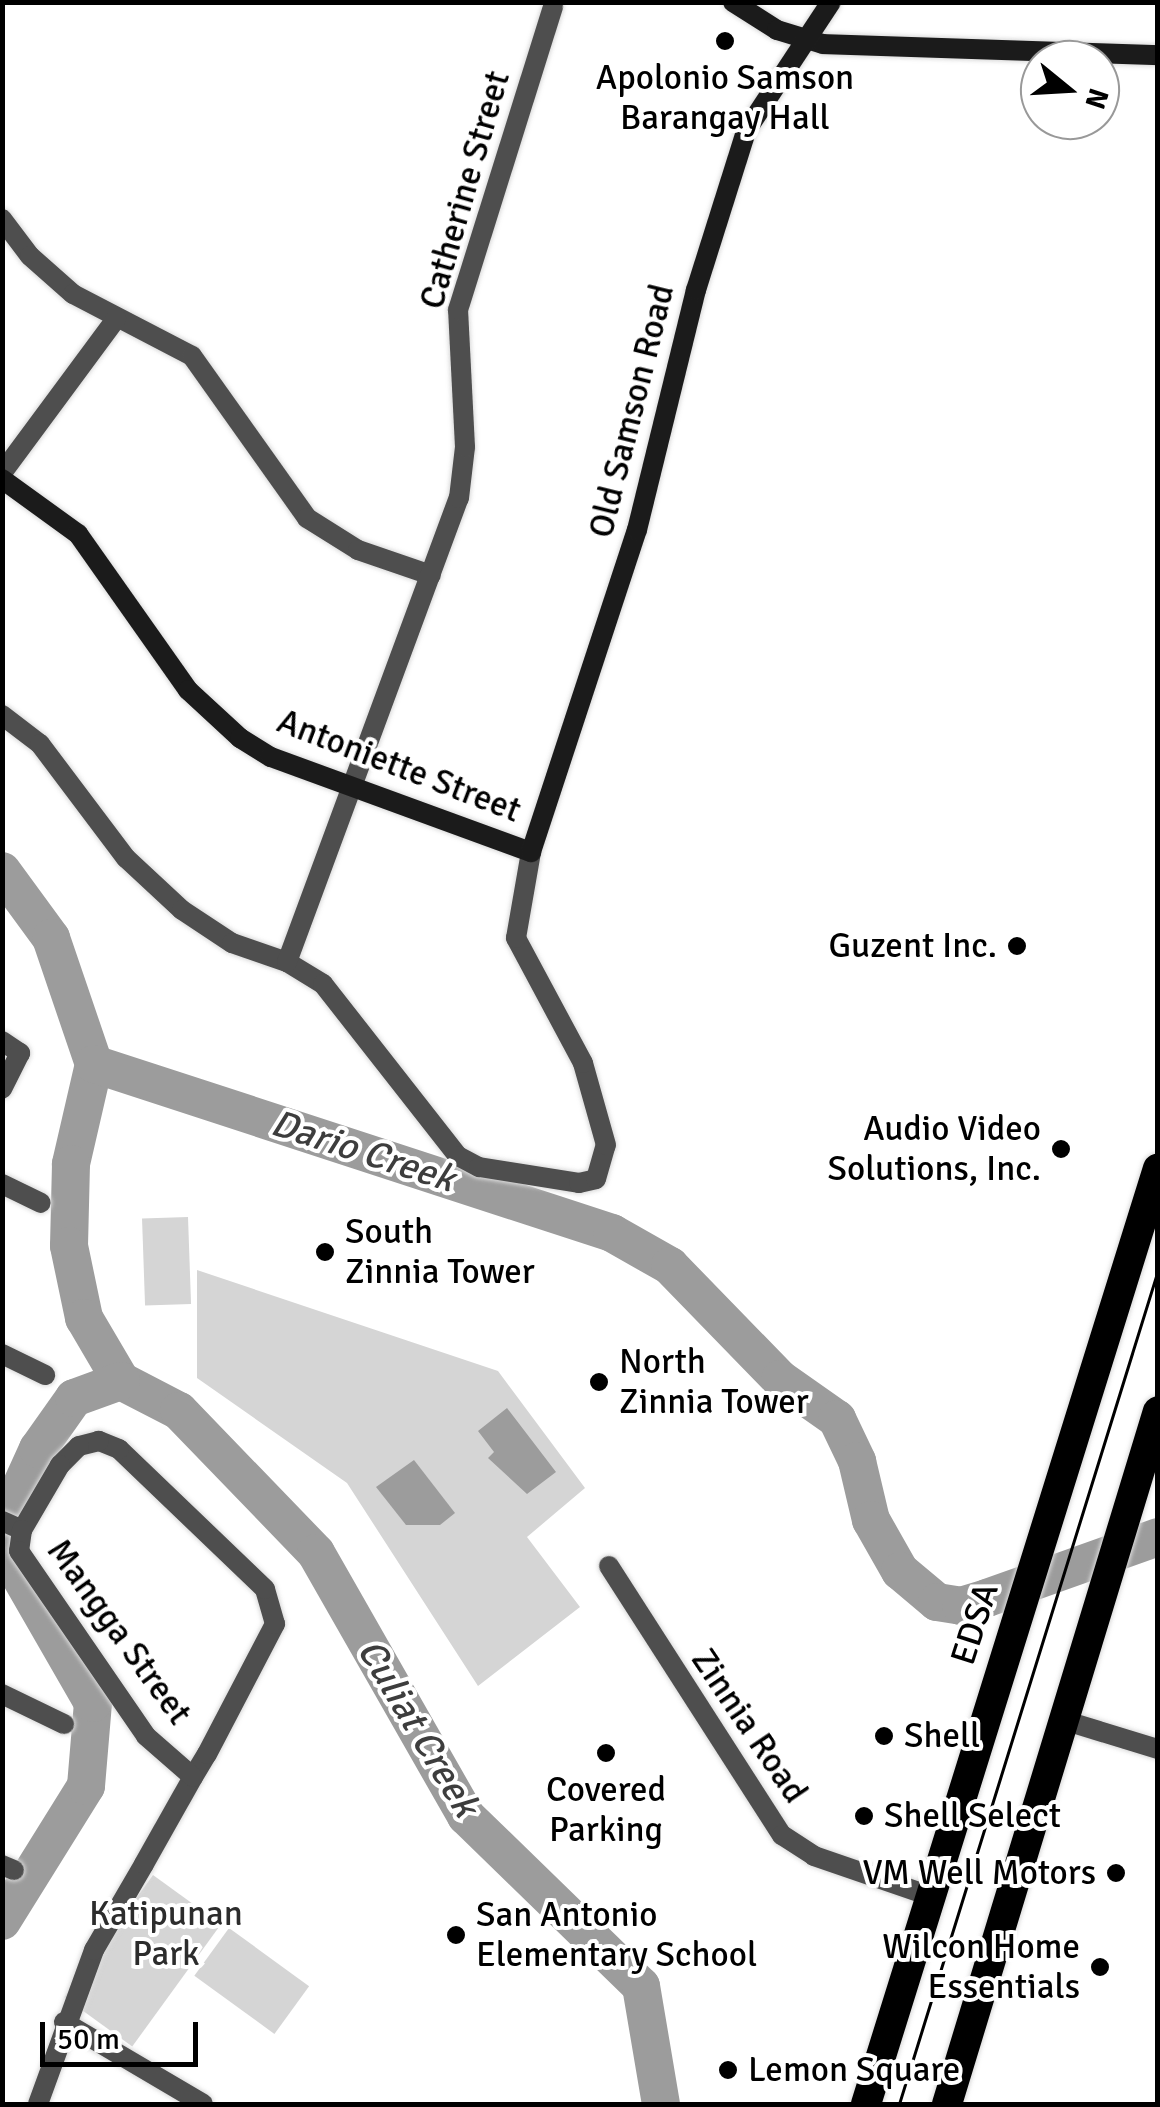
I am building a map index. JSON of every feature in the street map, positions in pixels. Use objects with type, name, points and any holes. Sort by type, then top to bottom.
[{"type":"highway","name":"EDSA","points":[[866,2104],[1158,1168]]},
{"type":"highway","points":[[947,2104],[1158,1411]]},
{"type":"street","points":[[734,2],[802,39],[1158,55]]},
{"type":"street","name":"Old Samson Road","points":[[530,852],[637,530],[731,173],[752,119],[802,39],[831,2]]},
{"type":"street","name":"Catherine Street","points":[[287,962],[458,498],[465,447],[458,310],[553,8]]},
{"type":"street","points":[[2,219],[73,294],[192,356],[307,518],[358,550],[432,575]]},
{"type":"street","points":[[2,476],[116,319]]},
{"type":"street","name":"Antoniette Street","points":[[2,476],[78,534],[210,714],[271,757],[530,852]]},
{"type":"street","points":[[2,715],[40,744],[126,858],[182,910],[232,943],[287,962],[350,1012],[458,1156],[479,1166],[562,1182],[596,1180],[606,1145],[583,1063],[516,938],[530,852]]},
{"type":"street","points":[[2,1089],[11,1047]]},
{"type":"street","points":[[2,1184],[41,1204]]},
{"type":"street","points":[[2,1354],[46,1375]]},
{"type":"street","name":"Mangga Street","points":[[38,2104],[64,2022],[94,1950],[193,1777],[274,1624],[265,1589],[119,1449],[99,1441],[80,1446],[60,1464],[12,1525],[19,1551],[26,1568],[146,1736],[193,1777]]},
{"type":"street","name":"Zinnia Road","points":[[609,1566],[782,1835],[814,1856],[930,1896]]},
{"type":"street","points":[[2,1694],[64,1724]]},
{"type":"street","points":[[1063,1720],[1158,1749]]},
{"type":"street","points":[[64,2022],[203,2104]]},
{"type":"green space","points":[[188,1217],[191,1304],[145,1306],[142,1219]]},
{"type":"green space","points":[[197,1270],[498,1371],[585,1488],[527,1537],[580,1607],[478,1686],[347,1483],[197,1378]]},
{"type":"green space","name":"Katipunan Park","points":[[153,1875],[221,1924],[132,2047],[64,1997]]},
{"type":"green space","points":[[229,1928],[309,1986],[274,2034],[194,1976]]},
{"type":"shaded area","points":[[507,1408],[556,1472],[527,1494],[488,1458],[494,1452],[478,1431]]},
{"type":"shaded area","points":[[414,1460],[455,1513],[440,1525],[406,1525],[376,1487]]},
{"type":"waterway","name":"Culiat Creek","points":[[2,871],[51,938],[94,1064],[71,1164],[69,1246],[84,1318],[121,1381],[179,1411],[316,1553],[466,1816],[641,1986],[661,2104]]},
{"type":"waterway","name":"Dario Creek","points":[[94,1064],[612,1233],[670,1266],[780,1379],[837,1419],[857,1461],[871,1520],[900,1571],[937,1602],[961,1606],[1158,1537]]},
{"type":"waterway","points":[[2,1921],[86,1786],[93,1703],[8,1555],[7,1517],[38,1449],[74,1398],[121,1381]]},
{"type":"tram line","points":[[899,2104],[1158,1270]]},
{"type":"place","name":"Apolonio Samson Barangay Hall","points":[[725,41]]},
{"type":"place","name":"Guzent Inc.","points":[[1017,946]]},
{"type":"place","name":"Audio Video Solutions, Inc.","points":[[1061,1149]]},
{"type":"place","name":"South Zinnia Tower","points":[[325,1252]]},
{"type":"place","name":"North Zinnia Tower","points":[[599,1382]]},
{"type":"place","name":"Shell","points":[[884,1736]]},
{"type":"place","name":"Covered Parking","points":[[606,1753]]},
{"type":"place","name":"Shell Select","points":[[864,1816]]},
{"type":"place","name":"VM Well Motors","points":[[1116,1873]]},
{"type":"place","name":"San Antonio Elementary School","points":[[456,1935]]},
{"type":"place","name":"Wilcon Home Essentials","points":[[1100,1967]]},
{"type":"place","name":"Lemon Square","points":[[728,2070]]}]
